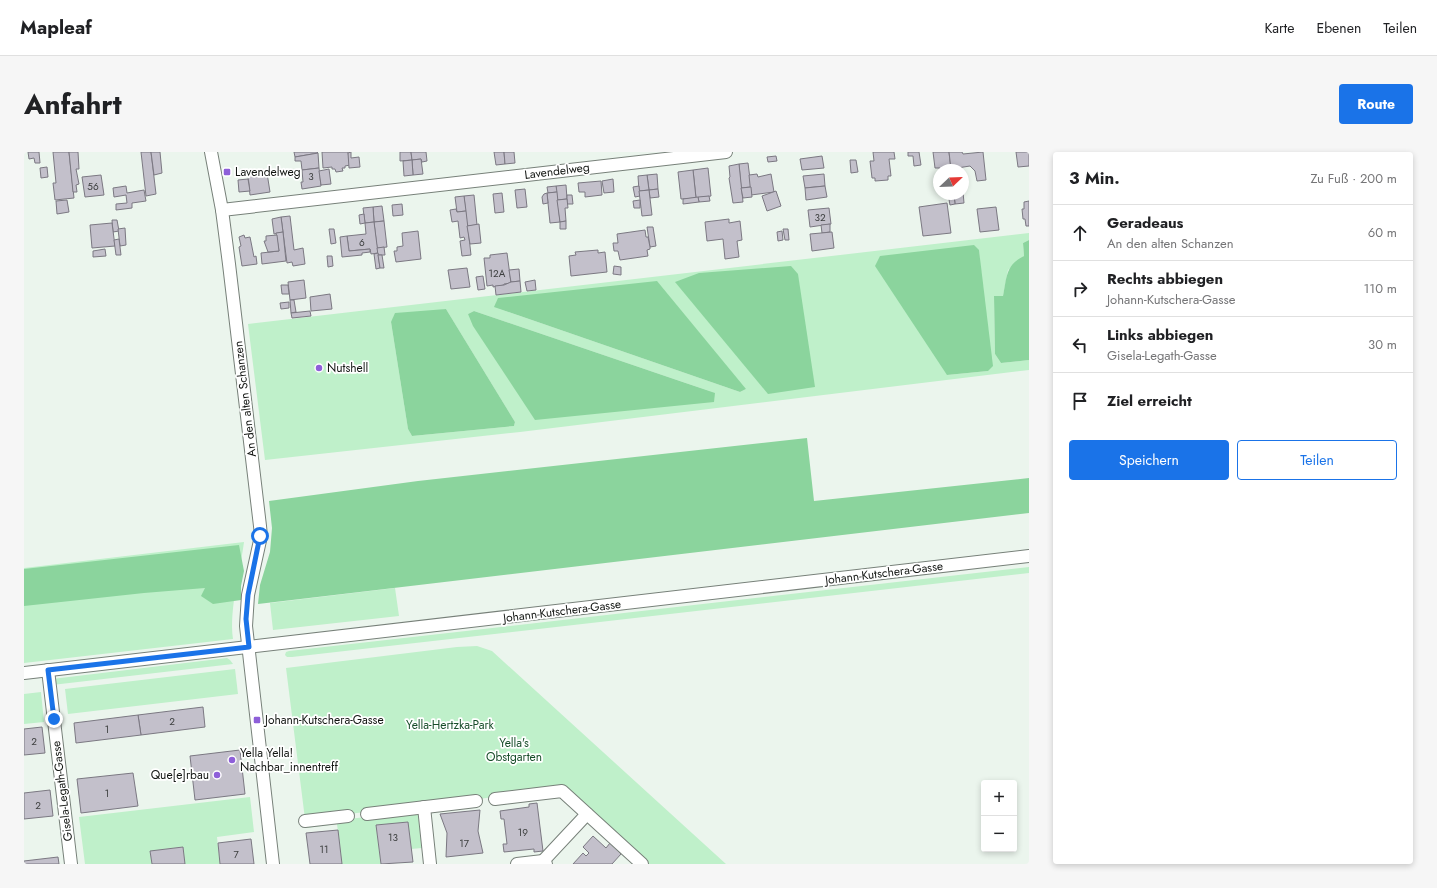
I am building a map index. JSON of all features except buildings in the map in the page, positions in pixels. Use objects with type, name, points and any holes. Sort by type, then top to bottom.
[{"type":"street","name":"An den alten Schanzen","points":[[211,152],[222,210],[260,531],[259,550],[252,573],[246,619],[273,864]]},
{"type":"street","name":"Lavendelweg","points":[[222,210],[726,152]]},
{"type":"street","name":"Johann-Kutschera-Gasse","points":[[24,673],[1029,556]]},
{"type":"street","name":"Gisela-Legath-Gasse","points":[[48,670],[71,864]]},
{"type":"street","points":[[495,799],[562,791],[642,864]]},
{"type":"street","points":[[367,814],[476,801]]},
{"type":"street","points":[[424,807],[430,864]]},
{"type":"street","points":[[517,864],[544,863],[587,814]]},
{"type":"street","points":[[305,821],[348,816]]},
{"type":"green space","points":[[1029,233],[1029,240],[1023,243],[1024,256],[1008,270],[1003,296],[994,296],[995,354],[1001,363],[1029,360],[1029,370],[520,432],[265,460],[248,324]],"holes":[[[979,250],[988,371],[947,375]],[[494,307],[746,389],[740,392]],[[446,309],[515,422],[514,426],[412,436],[408,429],[391,322]],[[474,311],[715,393],[468,314]]]},
{"type":"green space","points":[[1029,240],[1029,360],[1001,363],[995,354],[994,296],[1003,296],[1006,278],[1010,268],[1024,256],[1023,243]]},
{"type":"green space","points":[[974,245],[979,250],[993,366],[988,371],[947,375],[875,266],[880,256]]},
{"type":"green space","points":[[791,266],[798,274],[815,387],[768,394],[675,282],[699,273]]},
{"type":"green space","points":[[657,281],[746,389],[740,392],[494,307],[498,298]]},
{"type":"green space","points":[[446,309],[515,422],[514,426],[412,436],[408,429],[391,322],[395,313]]},
{"type":"green space","points":[[474,311],[715,393],[714,402],[535,420],[473,326],[468,314]]},
{"type":"green space","points":[[807,438],[814,501],[1029,478],[1029,513],[258,604],[260,585],[270,552],[272,528],[269,501],[418,481]]},
{"type":"green space","points":[[244,542],[232,616],[233,639],[24,663],[24,568]]},
{"type":"green space","points":[[239,545],[244,571],[241,586],[241,600],[213,604],[201,596],[205,588],[24,606],[24,569]]},
{"type":"green space","points":[[1029,567],[1029,573],[292,657],[287,657],[285,655],[286,652],[289,651]]},
{"type":"green space","points":[[395,588],[399,616],[273,630],[270,603]]},
{"type":"green space","name":"Yella-Hertzka-Park","points":[[477,646],[492,651],[726,864],[646,864],[563,789],[305,819],[286,668],[457,647]]},
{"type":"green space","points":[[227,658],[233,664],[52,685],[52,679]]},
{"type":"green space","points":[[235,669],[238,694],[68,714],[65,689]]},
{"type":"green space","points":[[41,692],[44,722],[24,724],[24,694]]},
{"type":"green space","points":[[250,797],[254,832],[217,837],[220,864],[185,864],[183,847],[150,851],[152,864],[85,864],[79,817]]},
{"type":"green space","points":[[418,811],[422,848],[411,849],[408,822],[376,826],[381,864],[342,864],[337,824],[306,828],[305,824]]},
{"type":"place","name":"Lavendelweg","points":[[227,172]]},
{"type":"place","name":"Nutshell","points":[[319,368]]},
{"type":"place","name":"Johann-Kutschera-Gasse","points":[[257,720]]},
{"type":"place","name":"Yella Yella! Nachbar_innentreff","points":[[232,760]]},
{"type":"place","name":"Que[e]rbau","points":[[217,775]]},
{"type":"route","points":[[54,719],[48,670],[249,647],[246,626],[248,595],[252,573],[259,550],[260,536]]},
{"type":"park label","name":"Yella's Obstgarten","points":[[514,750]]}]
